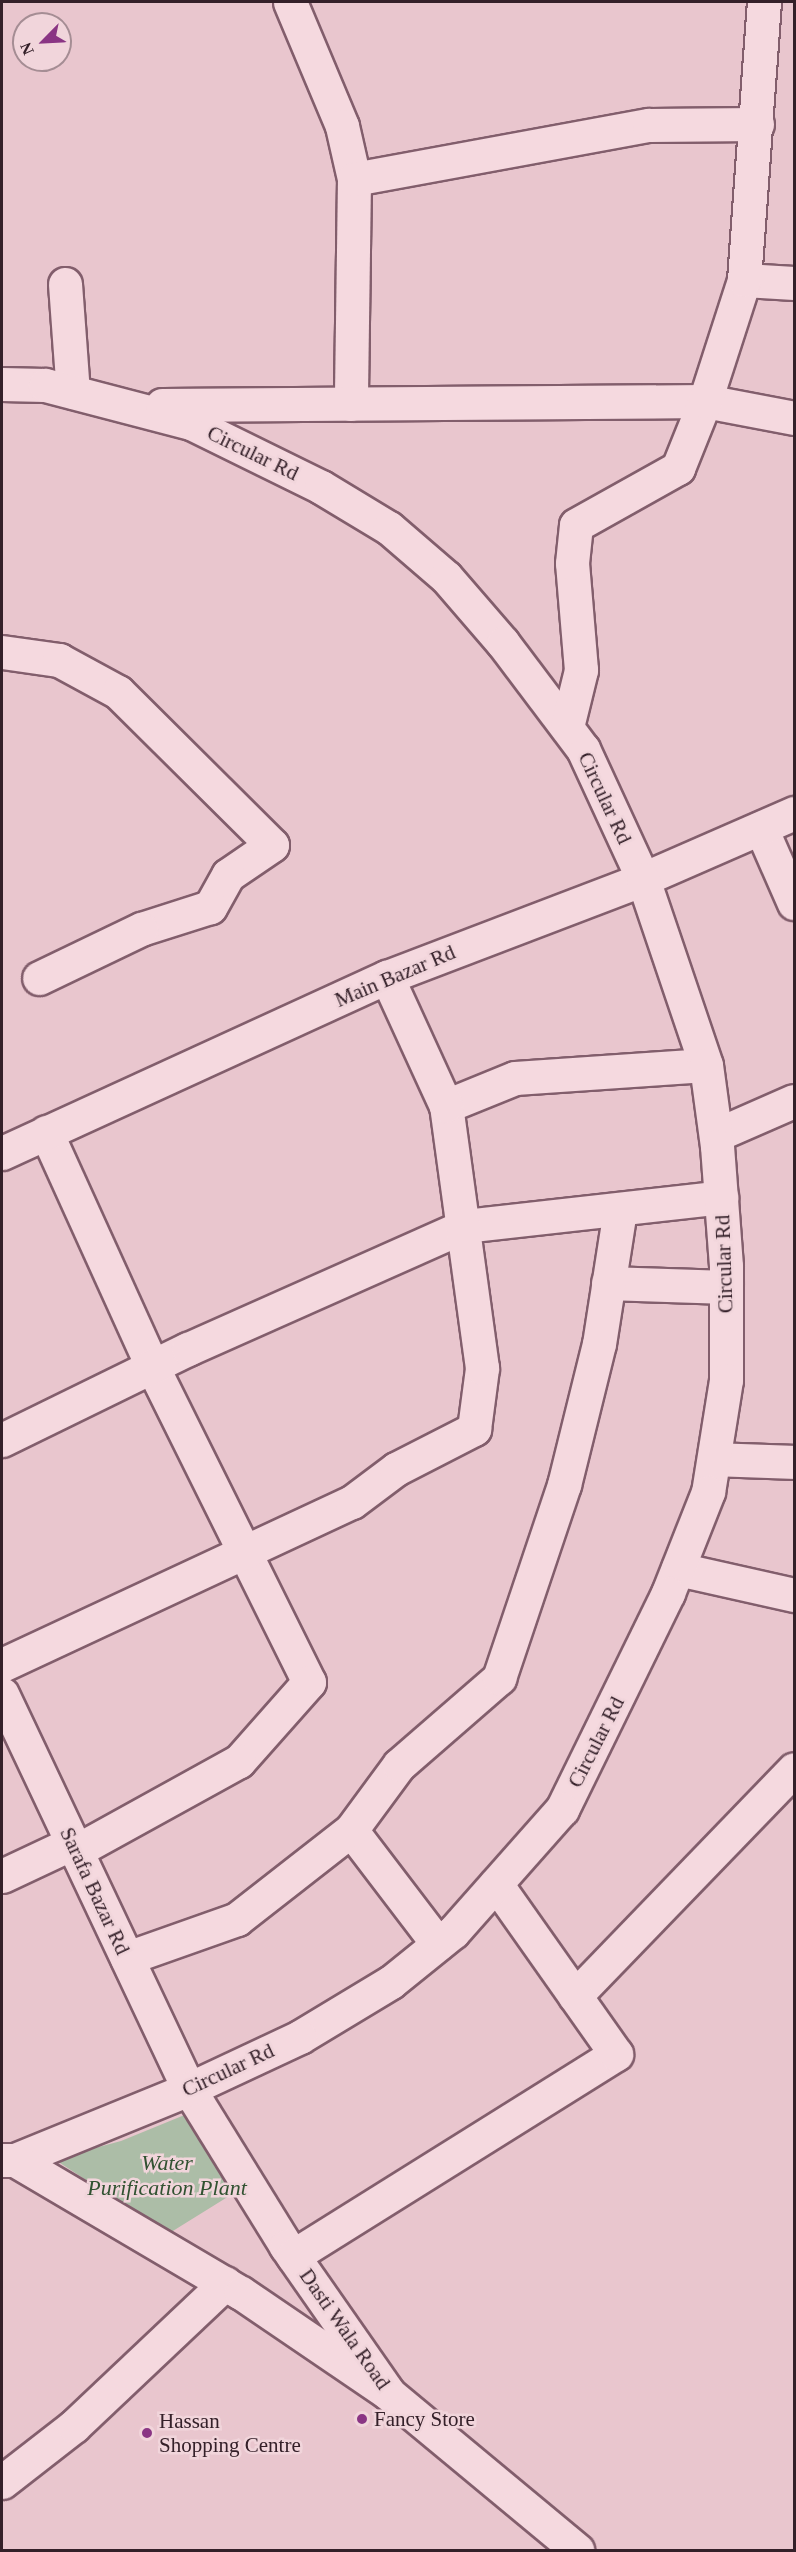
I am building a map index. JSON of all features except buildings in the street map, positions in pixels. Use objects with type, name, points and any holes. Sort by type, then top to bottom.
[{"type":"street","points":[[290,2],[342,126],[354,179],[351,404]]},
{"type":"street","points":[[567,727],[581,670],[572,562],[576,525],[678,468],[705,401],[744,280],[764,2]]},
{"type":"street","points":[[354,179],[649,125],[757,124]]},
{"type":"street","points":[[744,280],[795,283]]},
{"type":"street","points":[[65,284],[73,392]]},
{"type":"street","name":"Circular Rd","points":[[2,384],[45,385],[191,423],[321,488],[389,528],[446,577],[567,727],[583,749],[643,879],[706,1065],[716,1135],[726,1287],[726,1380],[708,1492],[678,1569],[562,1809],[496,1884],[438,1944],[391,1982],[300,2037],[189,2089],[8,2160]]},
{"type":"street","points":[[128,405],[705,401],[795,418]]},
{"type":"street","points":[[2,652],[59,660],[118,692],[272,845],[228,875],[210,907],[141,929],[39,978]]},
{"type":"street","name":"Main Bazar Rd","points":[[2,1153],[387,977],[643,879],[795,813]]},
{"type":"street","points":[[760,828],[795,903]]},
{"type":"street","points":[[2,1665],[352,1502],[396,1469],[474,1429],[482,1368],[446,1106],[387,977]]},
{"type":"street","points":[[446,1106],[515,1078],[706,1065]]},
{"type":"street","points":[[716,1135],[795,1101]]},
{"type":"street","points":[[2,1876],[74,1847],[239,1761],[309,1682],[152,1366],[46,1132]]},
{"type":"street","points":[[2,1440],[152,1366],[464,1226],[721,1197]]},
{"type":"street","points":[[127,1958],[237,1919],[351,1830],[399,1765],[499,1678],[564,1485],[599,1344],[620,1210]]},
{"type":"street","points":[[608,1283],[726,1287]]},
{"type":"street","points":[[714,1458],[795,1462]]},
{"type":"street","points":[[678,1569],[795,1595]]},
{"type":"street","name":"Sarafa Bazar Rd","points":[[2,1694],[189,2089]]},
{"type":"street","points":[[575,1996],[795,1769]]},
{"type":"street","points":[[351,1830],[438,1944]]},
{"type":"street","points":[[293,2256],[616,2054],[496,1884]]},
{"type":"street","name":"Dasti Wala Road","points":[[189,2089],[293,2256],[388,2393],[578,2550]]},
{"type":"street","points":[[8,2160],[225,2283],[388,2393]]},
{"type":"street","points":[[2,2482],[74,2426],[225,2283]]},
{"type":"water","name":"Water Purification Plant","points":[[187,2114],[234,2193],[168,2234],[54,2159],[121,2141]]},
{"type":"place","name":"Fancy Store","points":[[362,2419]]},
{"type":"place","name":"Hassan Shopping Centre","points":[[147,2433]]}]
